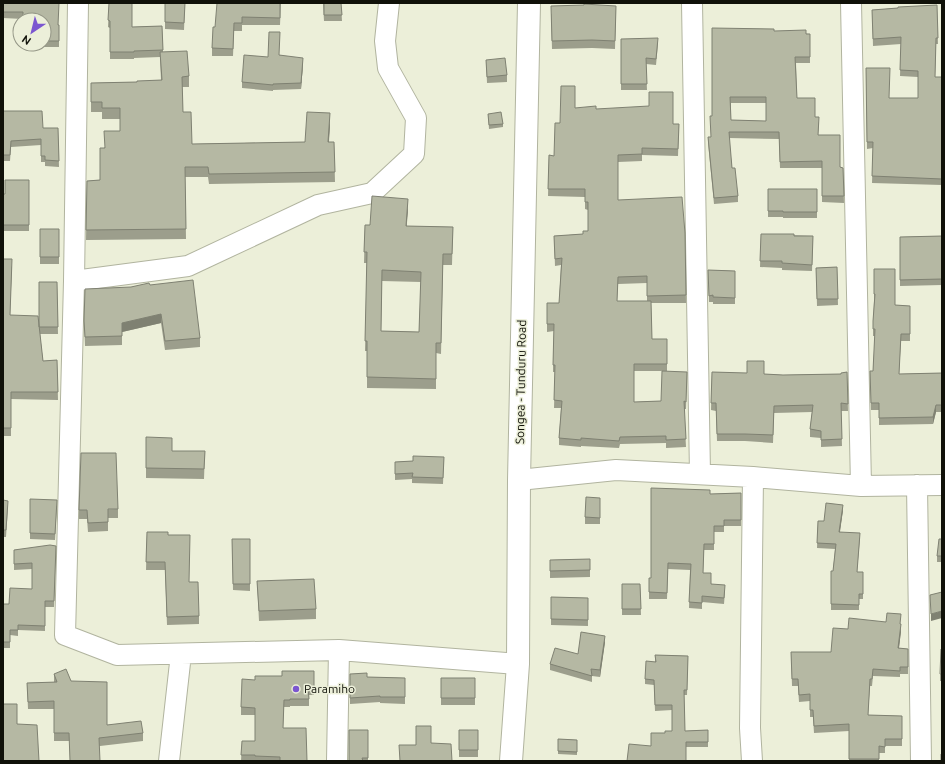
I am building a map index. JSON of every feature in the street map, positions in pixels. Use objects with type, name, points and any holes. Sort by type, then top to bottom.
[{"type":"highway","name":"Songea - Tunduru Road","points":[[511,761],[518,664],[519,480],[529,3]]},
{"type":"street","points":[[78,3],[74,281],[66,636],[116,655],[338,650],[518,664]]},
{"type":"street","points":[[74,281],[188,266],[318,204],[372,193],[414,154],[416,118],[388,68],[385,41],[389,3]]},
{"type":"street","points":[[692,3],[700,474]]},
{"type":"street","points":[[850,3],[861,486]]},
{"type":"street","points":[[519,480],[616,470],[753,477],[861,486],[942,485]]},
{"type":"street","points":[[752,761],[750,728],[753,477]]},
{"type":"street","points":[[916,485],[921,761]]},
{"type":"street","points":[[337,761],[338,650]]},
{"type":"street","points":[[169,761],[181,654]]},
{"type":"building","points":[[3,3],[59,3],[59,41],[52,41],[52,12],[3,12]]},
{"type":"building","points":[[109,3],[132,3],[132,27],[162,26],[163,50],[110,52],[110,21],[108,20]]},
{"type":"building","points":[[165,3],[185,3],[184,23],[165,22]]},
{"type":"building","points":[[217,3],[280,3],[280,18],[242,17],[242,23],[234,23],[233,49],[212,48],[213,27],[215,27]]},
{"type":"building","points":[[324,3],[341,3],[342,15],[324,15]]},
{"type":"building","points":[[584,4],[616,6],[615,41],[552,41],[551,6]]},
{"type":"building","points":[[937,5],[938,38],[936,38],[935,77],[942,77],[942,179],[872,176],[873,142],[867,142],[866,68],[890,68],[889,98],[918,98],[918,71],[900,70],[901,37],[873,39],[872,10]]},
{"type":"building","points":[[712,28],[774,29],[774,31],[806,30],[806,34],[810,34],[810,57],[795,57],[797,98],[815,98],[815,117],[819,117],[818,135],[840,135],[840,167],[843,168],[844,196],[822,196],[822,161],[780,162],[779,132],[729,132],[732,168],[735,168],[738,196],[714,198],[708,137],[711,137],[710,116],[712,116]],"holes":[[[730,97],[766,97],[766,121],[731,120]]]},
{"type":"building","points":[[269,32],[280,32],[279,55],[303,58],[301,83],[273,85],[242,82],[244,55],[268,57]]},
{"type":"building","points":[[658,38],[656,59],[646,58],[647,84],[621,84],[621,39]]},
{"type":"building","points":[[187,51],[189,76],[182,77],[183,112],[191,112],[192,144],[305,142],[307,112],[330,113],[328,142],[334,142],[335,172],[209,174],[208,167],[185,167],[186,229],[86,230],[87,181],[100,180],[100,148],[105,148],[104,131],[120,131],[120,108],[102,108],[102,102],[91,102],[91,83],[162,80],[160,52]]},
{"type":"building","points":[[505,58],[507,75],[487,77],[486,60]]},
{"type":"building","points":[[561,86],[575,86],[575,108],[596,106],[596,109],[649,106],[649,92],[673,92],[673,124],[679,124],[678,149],[642,148],[642,154],[618,155],[618,200],[682,197],[685,233],[686,295],[647,296],[647,276],[618,277],[617,301],[651,301],[652,339],[667,339],[667,364],[634,364],[634,402],[661,401],[662,371],[687,372],[686,402],[684,401],[686,439],[666,440],[666,436],[620,437],[619,441],[559,438],[562,401],[554,400],[554,324],[547,324],[547,303],[559,303],[562,258],[555,259],[554,236],[583,234],[583,231],[588,231],[588,202],[585,202],[585,189],[548,189],[549,155],[554,156],[555,123],[560,123]]},
{"type":"building","points":[[3,111],[42,111],[43,128],[58,128],[59,161],[45,160],[45,156],[41,156],[41,139],[11,141],[10,155],[3,155]]},
{"type":"building","points":[[501,112],[503,124],[489,125],[488,114]]},
{"type":"building","points":[[5,180],[29,180],[29,225],[3,225],[3,194],[5,194]]},
{"type":"building","points":[[768,189],[817,189],[817,212],[768,211]]},
{"type":"building","points":[[372,196],[408,199],[406,226],[453,227],[452,254],[443,254],[441,343],[436,343],[436,379],[367,377],[367,341],[365,341],[367,252],[364,252],[365,225],[370,225]],"holes":[[[382,270],[421,272],[419,332],[381,331]]]},
{"type":"building","points":[[40,229],[59,229],[59,257],[40,257]]},
{"type":"building","points":[[761,234],[794,234],[794,236],[813,236],[812,265],[782,263],[782,261],[760,261]]},
{"type":"building","points":[[942,236],[942,279],[900,280],[900,237]]},
{"type":"building","points":[[3,259],[12,259],[10,315],[38,316],[43,361],[57,360],[58,392],[11,392],[11,428],[3,428]]},
{"type":"building","points":[[837,267],[838,299],[817,299],[816,268]]},
{"type":"building","points":[[874,269],[895,269],[895,305],[910,306],[910,334],[901,334],[899,374],[942,373],[942,405],[936,405],[933,417],[879,418],[879,403],[871,403],[870,371],[873,371],[875,329],[873,329],[875,294]]},
{"type":"building","points":[[708,270],[735,271],[735,298],[713,297],[713,295],[709,296]]},
{"type":"building","points":[[193,280],[200,338],[165,341],[161,314],[122,323],[122,336],[85,337],[85,289],[131,287],[149,283],[150,285]]},
{"type":"building","points":[[39,282],[57,282],[58,327],[39,327]]},
{"type":"building","points":[[747,361],[764,361],[764,374],[841,374],[847,372],[848,404],[841,403],[842,439],[821,440],[821,431],[810,429],[813,405],[774,406],[773,435],[717,434],[716,403],[711,403],[712,372],[747,373]]},
{"type":"building","points":[[146,437],[172,438],[172,451],[205,451],[204,469],[146,468]]},
{"type":"building","points":[[81,453],[116,453],[118,509],[108,509],[108,522],[88,523],[87,510],[79,510]]},
{"type":"building","points":[[413,456],[444,457],[443,478],[412,477],[413,473],[395,474],[395,462],[413,461]]},
{"type":"building","points":[[651,488],[710,490],[710,494],[741,493],[741,520],[724,520],[724,526],[714,526],[714,544],[704,544],[703,573],[711,573],[711,584],[725,585],[724,598],[702,596],[702,603],[689,602],[691,564],[668,563],[667,593],[649,592],[649,578],[651,578]]},
{"type":"building","points":[[586,497],[600,498],[600,518],[585,517]]},
{"type":"building","points":[[30,499],[57,500],[55,534],[30,533]]},
{"type":"building","points":[[3,500],[8,501],[6,530],[3,530]]},
{"type":"building","points":[[826,503],[843,505],[839,532],[860,533],[857,572],[863,572],[863,594],[859,594],[859,605],[831,604],[831,571],[833,571],[836,544],[817,543],[818,521],[824,521]]},
{"type":"building","points":[[147,532],[168,532],[168,535],[190,535],[189,582],[198,582],[199,616],[167,617],[165,562],[146,562]]},
{"type":"building","points":[[232,539],[250,539],[250,584],[233,584]]},
{"type":"building","points":[[939,539],[942,539],[942,556],[937,556]]},
{"type":"building","points":[[50,545],[56,546],[54,601],[45,601],[45,626],[18,625],[18,630],[10,630],[10,642],[3,642],[3,604],[9,604],[10,588],[32,589],[32,563],[14,564],[14,550]]},
{"type":"building","points":[[590,559],[590,570],[550,571],[550,560]]},
{"type":"building","points":[[314,579],[316,609],[259,611],[257,581]]},
{"type":"building","points":[[622,584],[640,584],[641,609],[622,609]]},
{"type":"building","points":[[942,592],[942,611],[931,614],[930,595]]},
{"type":"building","points":[[551,597],[588,598],[588,620],[551,619]]},
{"type":"building","points":[[887,613],[901,614],[898,648],[908,649],[908,667],[900,667],[900,671],[873,669],[872,679],[870,679],[868,715],[902,716],[902,739],[885,739],[885,747],[879,746],[879,759],[849,759],[849,724],[814,726],[813,710],[810,710],[810,694],[799,695],[798,679],[792,679],[791,652],[831,652],[833,628],[848,629],[849,618],[886,622]]},
{"type":"building","points":[[581,632],[605,636],[600,670],[591,669],[592,676],[550,664],[555,648],[578,654]]},
{"type":"building","points":[[941,649],[942,674],[940,674]]},
{"type":"building","points":[[655,655],[688,656],[687,690],[684,690],[685,731],[708,730],[708,742],[686,742],[686,761],[627,761],[629,744],[651,746],[651,733],[665,733],[665,731],[672,731],[672,705],[655,705],[654,680],[645,679],[646,661],[656,662]]},
{"type":"building","points":[[66,669],[71,681],[107,682],[107,725],[141,721],[143,733],[99,738],[100,761],[70,761],[69,733],[54,733],[54,701],[28,702],[27,683],[57,682],[54,674]]},
{"type":"building","points":[[282,671],[314,671],[314,687],[308,687],[309,699],[284,700],[283,728],[306,728],[307,761],[280,761],[280,757],[241,755],[242,741],[255,741],[255,708],[241,707],[242,679],[255,680],[255,676],[282,676]]},
{"type":"building","points":[[367,673],[367,677],[405,678],[405,697],[380,696],[350,698],[350,674]]},
{"type":"building","points":[[441,678],[475,678],[475,698],[441,698]]},
{"type":"building","points":[[3,704],[17,704],[17,724],[37,725],[39,761],[3,761]]},
{"type":"building","points":[[416,726],[431,726],[431,743],[451,744],[452,761],[400,761],[399,745],[416,745]]},
{"type":"building","points":[[349,730],[368,730],[368,758],[362,758],[363,761],[349,761]]},
{"type":"building","points":[[459,730],[478,730],[478,750],[459,750]]},
{"type":"building","points":[[558,739],[577,740],[577,752],[558,751]]},
{"type":"place","name":"Paramiho","points":[[296,689]]}]
